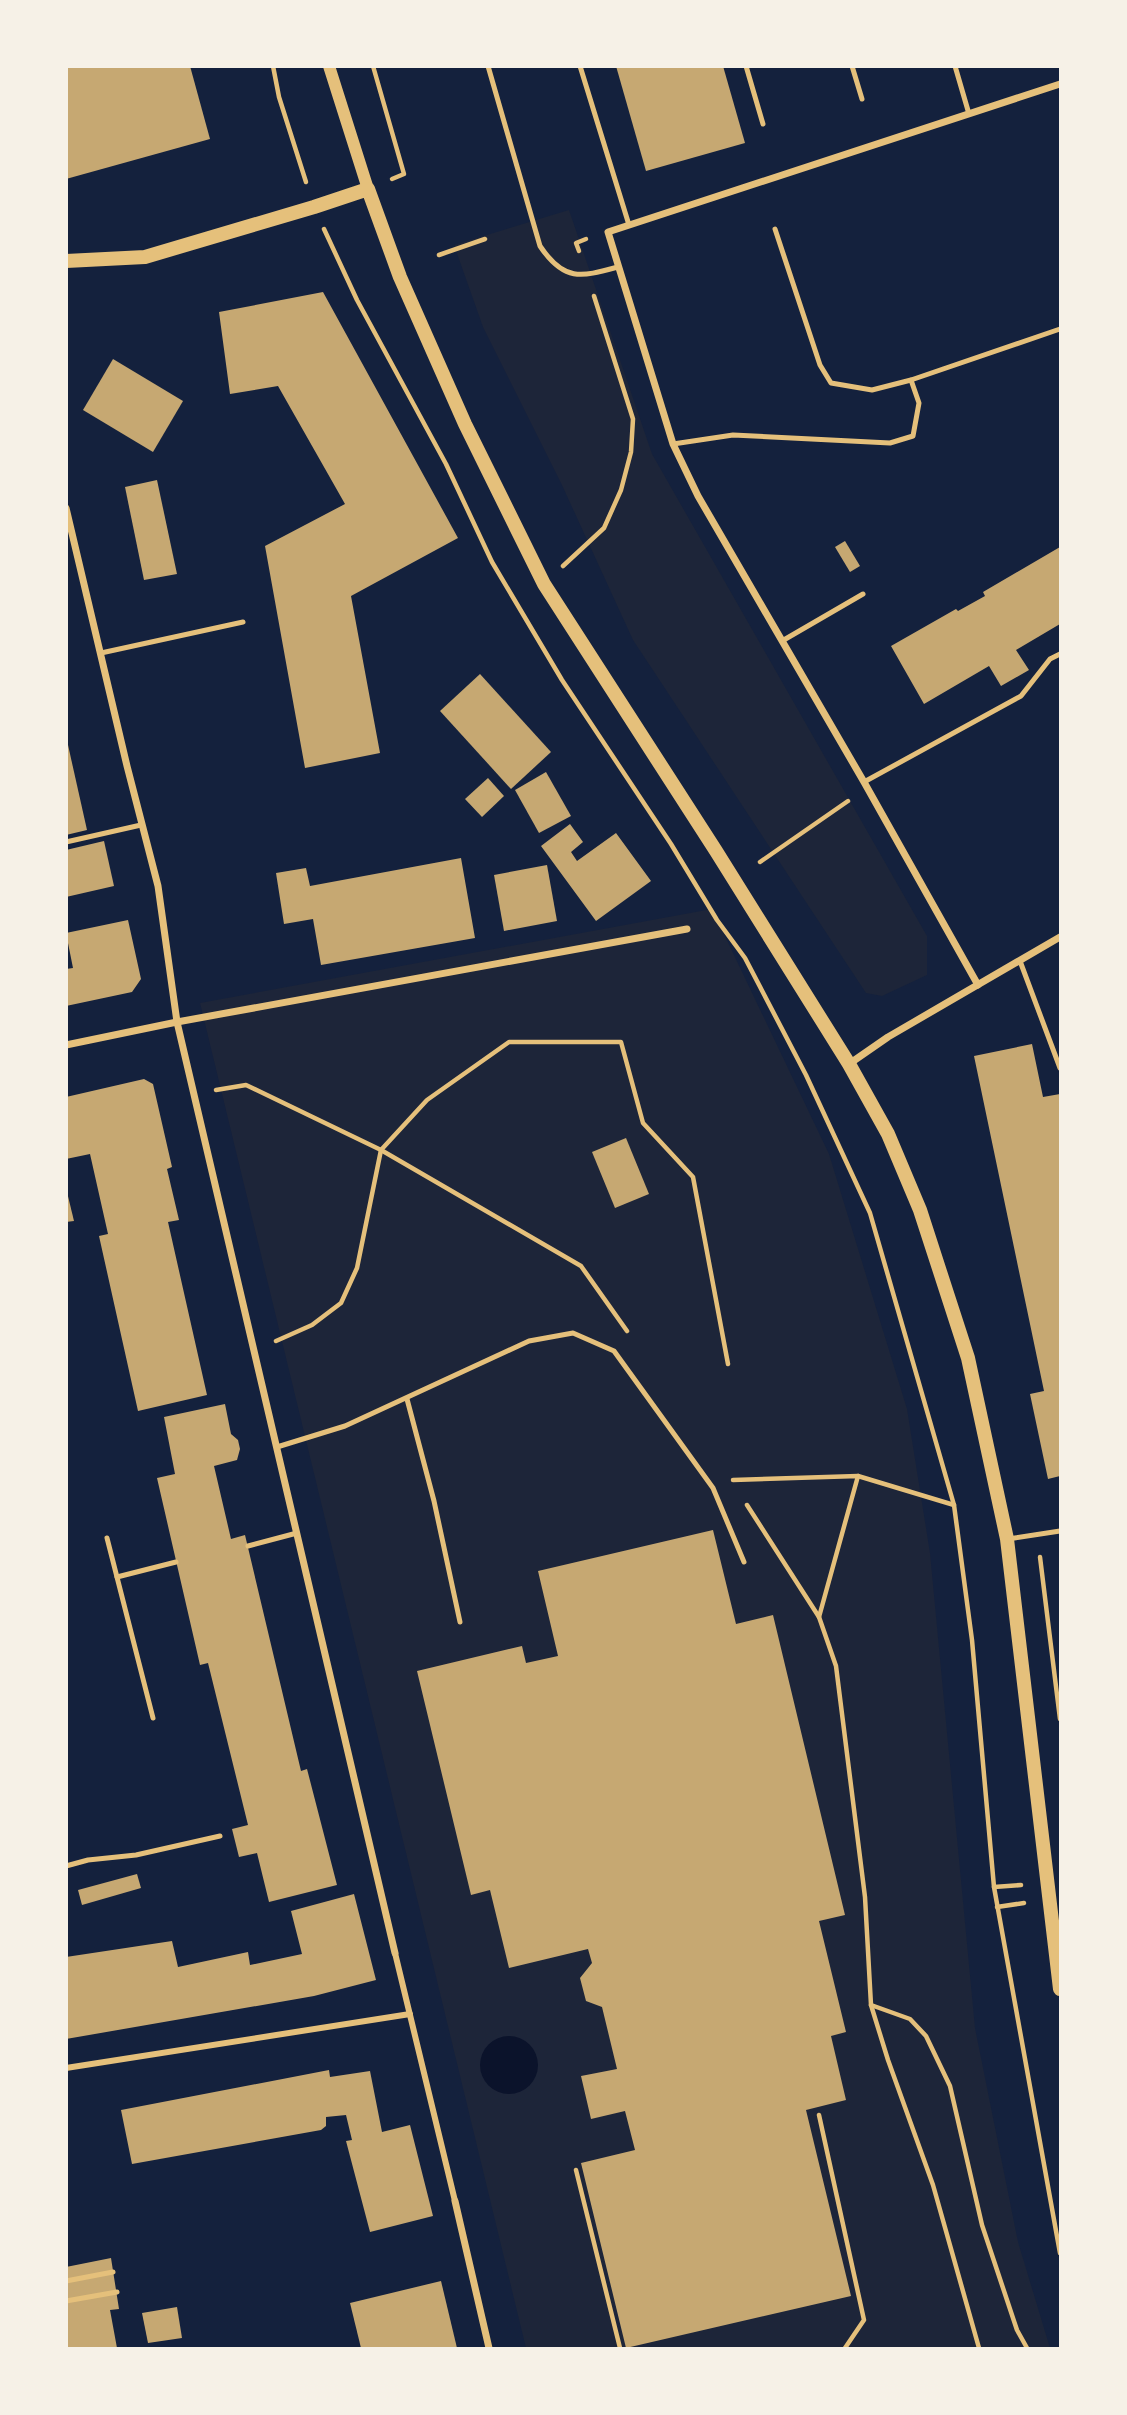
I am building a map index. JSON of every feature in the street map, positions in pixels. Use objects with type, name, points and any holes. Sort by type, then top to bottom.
[{"type":"main road","points":[[66,261],[145,257],[314,208],[368,189],[400,277],[465,424],[544,584],[849,1064],[888,1134],[920,1210],[968,1359],[1007,1539],[1060,1989]]},
{"type":"street","points":[[329,66],[368,189]]},
{"type":"street","points":[[978,985],[698,496],[673,444],[608,232],[1060,84]]},
{"type":"street","points":[[66,508],[158,886],[177,1022],[489,2348]]},
{"type":"street","points":[[66,1045],[177,1022],[687,929]]},
{"type":"street","points":[[849,1064],[888,1037],[1060,937]]},
{"type":"street","points":[[66,2068],[410,2014]]},
{"type":"lane","points":[[488,66],[540,246],[550,261],[565,272],[587,275],[618,267]]},
{"type":"lane","points":[[580,66],[629,225]]},
{"type":"lane","points":[[746,66],[763,124]]},
{"type":"lane","points":[[852,66],[862,99]]},
{"type":"lane","points":[[955,66],[969,114]]},
{"type":"lane","points":[[775,229],[820,365],[831,383],[872,390],[911,380],[1060,329]]},
{"type":"lane","points":[[673,444],[733,435],[890,443],[913,436],[919,403],[911,380]]},
{"type":"lane","points":[[782,641],[863,594]]},
{"type":"lane","points":[[101,653],[243,622]]},
{"type":"lane","points":[[864,782],[1021,696],[1050,659],[1060,654]]},
{"type":"lane","points":[[66,842],[141,825]]},
{"type":"lane","points":[[1020,961],[1060,1068]]},
{"type":"lane","points":[[277,1447],[345,1426],[529,1341],[573,1333],[614,1351],[713,1488],[744,1562]]},
{"type":"lane","points":[[407,1399],[434,1501],[460,1622]]},
{"type":"lane","points":[[1007,1539],[1060,1531]]},
{"type":"lane","points":[[248,1546],[297,1533]]},
{"type":"lane","points":[[107,1538],[153,1718]]},
{"type":"lane","points":[[117,1577],[176,1562]]},
{"type":"lane","points":[[66,1866],[88,1860],[136,1856],[220,1836]]},
{"type":"lane","points":[[66,2281],[113,2272]]},
{"type":"lane","points":[[66,2301],[117,2292]]},
{"type":"path","points":[[273,66],[279,97],[314,208],[357,300],[446,464],[492,562],[562,680],[745,958],[806,1075],[870,1213],[954,1505],[972,1640],[994,1887],[1060,2253]]},
{"type":"path","points":[[368,189],[404,174],[373,66]]},
{"type":"path","points":[[544,584],[604,528],[621,490],[631,452],[634,419],[576,243],[608,232]]},
{"type":"path","points":[[439,255],[485,239]]},
{"type":"path","points":[[760,862],[844,806],[864,782]]},
{"type":"path","points":[[265,1346],[312,1325],[341,1303],[357,1268],[381,1150],[427,1101],[509,1042],[621,1042],[643,1122],[693,1177],[728,1364]]},
{"type":"path","points":[[194,1094],[246,1085],[381,1150],[582,1266],[629,1334]]},
{"type":"path","points":[[713,1488],[731,1480],[858,1476],[954,1505]]},
{"type":"path","points":[[819,1617],[858,1476]]},
{"type":"path","points":[[731,1480],[738,1491]]},
{"type":"path","points":[[746,1503],[819,1617],[836,1666],[865,1896],[871,2005],[933,2185],[979,2348]]},
{"type":"path","points":[[1038,1535],[1060,1719]]},
{"type":"path","points":[[871,2005],[910,2019],[926,2036],[950,2086],[982,2224],[1017,2330],[1027,2348]]},
{"type":"path","points":[[819,2115],[864,2320],[845,2348]]},
{"type":"path","points":[[576,2170],[620,2348]]},
{"type":"shaded area","points":[[569,210],[652,454],[927,936],[927,975],[882,996],[866,993],[633,640],[561,483],[483,327],[454,245]]},
{"type":"shaded area","points":[[712,909],[829,1154],[907,1409],[930,1553],[975,2028],[1018,2242],[1050,2348],[526,2348],[200,1003]]},
{"type":"shaded area","points":[[509,2036],[530,2044],[538,2065],[530,2086],[509,2094],[488,2086],[480,2065],[488,2044]]},
{"type":"building","points":[[66,66],[190,66],[210,139],[66,179]]},
{"type":"building","points":[[616,66],[723,66],[745,143],[646,171]]},
{"type":"building","points":[[323,292],[458,538],[351,596],[380,753],[305,768],[265,546],[345,504],[278,386],[230,394],[219,312]]},
{"type":"building","points":[[113,359],[183,401],[153,452],[83,410]]},
{"type":"building","points":[[157,480],[177,574],[144,580],[125,487]]},
{"type":"building","points":[[845,541],[860,566],[850,572],[835,547]]},
{"type":"building","points":[[1060,547],[1060,624],[1016,650],[1029,670],[1001,686],[989,666],[924,704],[891,646],[956,609],[958,611],[985,596],[983,592]]},
{"type":"building","points":[[480,674],[551,752],[511,789],[440,711]]},
{"type":"building","points":[[68,745],[87,830],[66,835],[66,746]]},
{"type":"building","points":[[546,772],[571,816],[539,833],[515,790]]},
{"type":"building","points":[[488,778],[504,796],[482,817],[465,799]]},
{"type":"building","points":[[570,824],[583,842],[571,852],[577,861],[616,833],[651,881],[596,921],[541,846]]},
{"type":"building","points":[[104,841],[114,886],[66,897],[66,850]]},
{"type":"building","points":[[461,858],[475,938],[321,965],[313,919],[284,924],[276,873],[306,868],[310,886]]},
{"type":"building","points":[[547,865],[557,921],[504,931],[494,875]]},
{"type":"building","points":[[128,920],[141,979],[132,992],[66,1006],[66,969],[73,968],[66,933]]},
{"type":"building","points":[[1032,1044],[1043,1097],[1060,1094],[1060,1476],[1048,1479],[1030,1394],[1044,1391],[974,1056]]},
{"type":"building","points":[[144,1079],[153,1084],[172,1167],[167,1169],[179,1220],[168,1222],[207,1395],[138,1411],[99,1236],[108,1234],[90,1154],[66,1159],[66,1097]]},
{"type":"building","points":[[626,1138],[649,1194],[615,1208],[592,1152]]},
{"type":"building","points":[[66,1188],[74,1221],[66,1222]]},
{"type":"building","points":[[225,1404],[231,1434],[238,1440],[240,1449],[237,1460],[214,1466],[231,1539],[245,1535],[301,1771],[307,1769],[337,1885],[269,1902],[257,1853],[239,1857],[232,1829],[248,1825],[208,1663],[200,1665],[157,1478],[175,1474],[164,1417]]},
{"type":"building","points":[[713,1530],[736,1624],[773,1615],[845,1915],[819,1921],[846,2032],[831,2036],[846,2100],[806,2110],[851,2296],[626,2348],[581,2163],[635,2150],[625,2111],[591,2119],[581,2076],[617,2069],[602,2007],[586,2001],[580,1978],[592,1963],[588,1949],[509,1968],[490,1890],[471,1895],[417,1671],[522,1646],[526,1663],[558,1656],[538,1571]]},
{"type":"building","points":[[137,1874],[141,1888],[82,1905],[78,1890]]},
{"type":"building","points":[[354,1894],[376,1980],[314,1996],[66,2039],[66,1957],[172,1941],[178,1967],[248,1952],[250,1965],[302,1954],[291,1911]]},
{"type":"building","points":[[329,2070],[330,2077],[370,2071],[382,2132],[410,2125],[433,2216],[370,2232],[346,2141],[352,2140],[346,2115],[326,2117],[326,2126],[321,2130],[132,2164],[121,2110]]},
{"type":"building","points":[[111,2258],[119,2309],[110,2310],[117,2348],[66,2348],[66,2267]]},
{"type":"building","points":[[441,2281],[457,2348],[361,2348],[350,2303]]},
{"type":"building","points":[[177,2307],[182,2338],[148,2343],[142,2313]]}]
